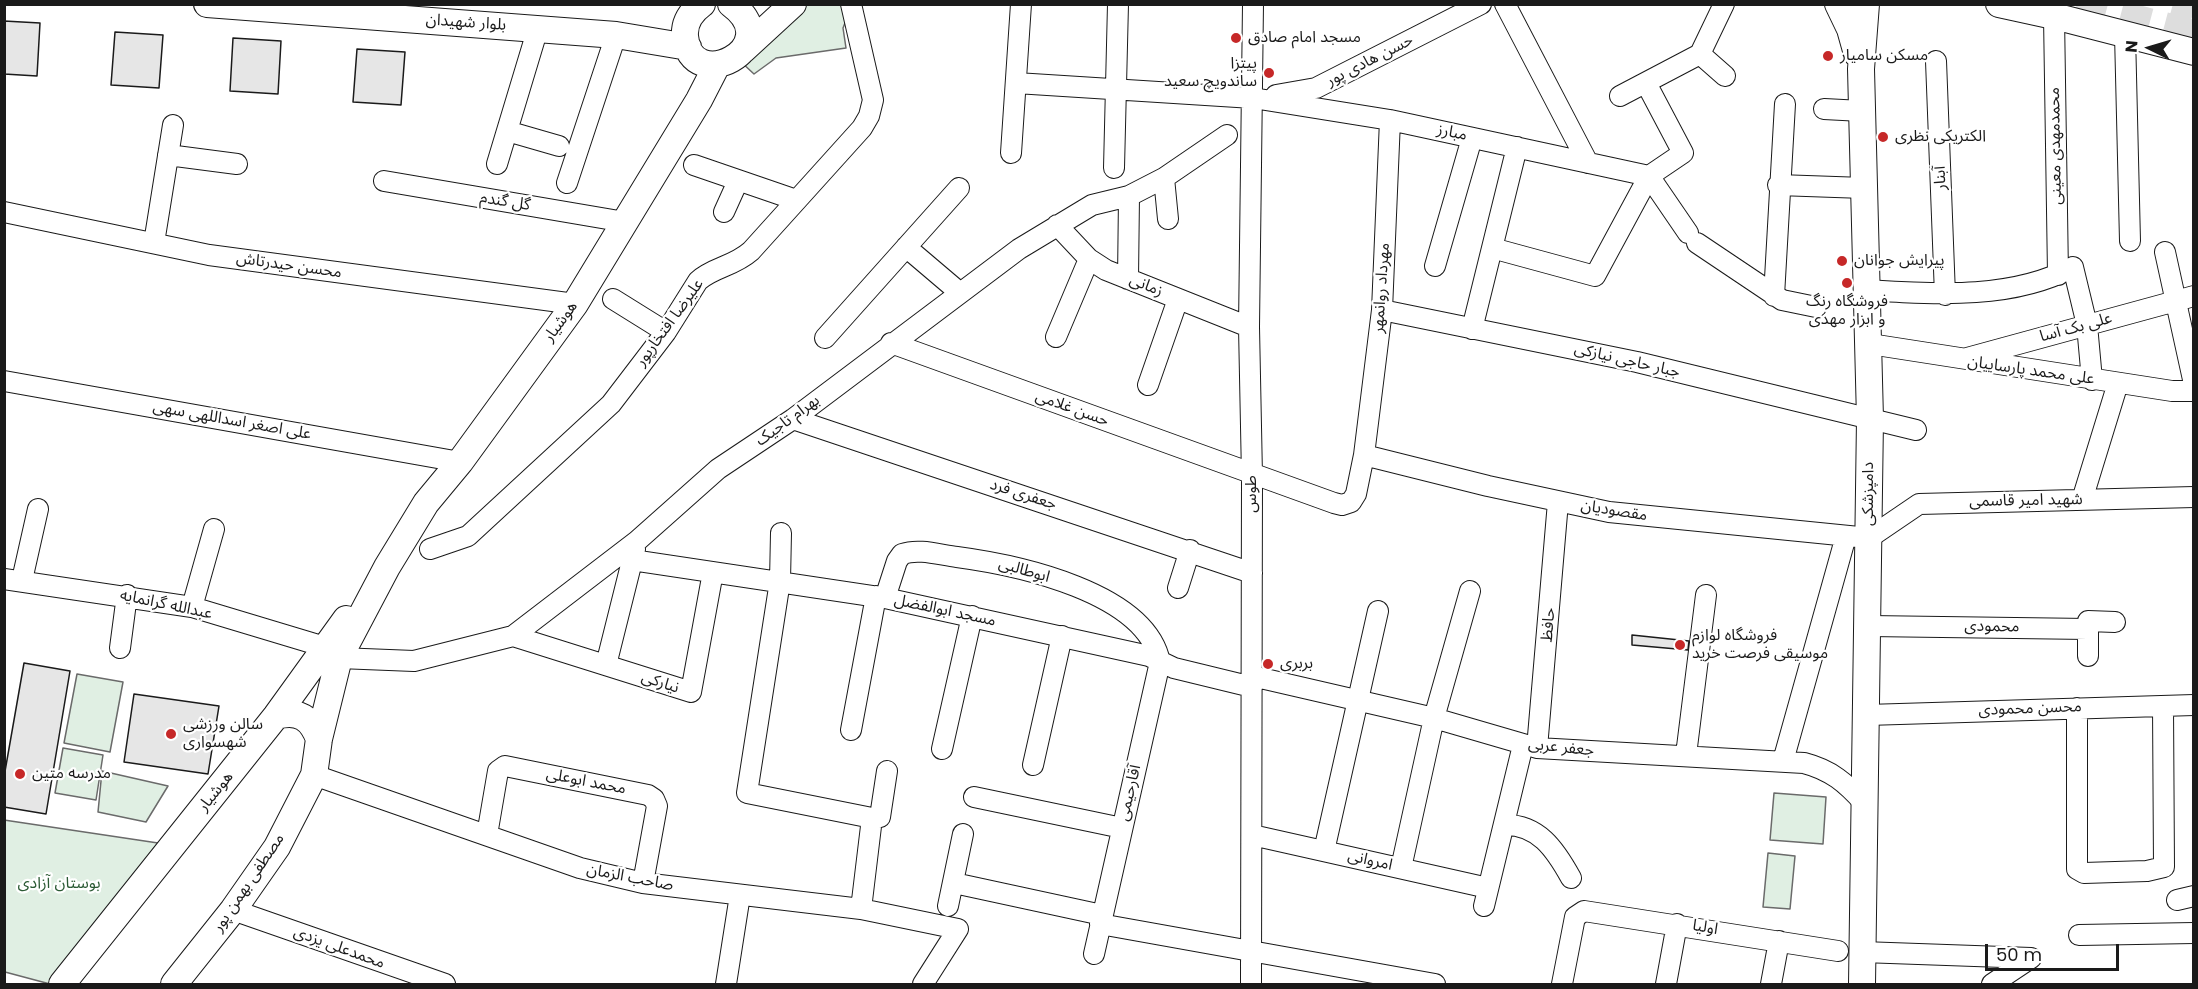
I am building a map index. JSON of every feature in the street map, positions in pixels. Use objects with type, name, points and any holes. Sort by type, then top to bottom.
[{"type":"main road","name":"بلوار شهیدان","points":[[207,4],[538,28],[616,35],[688,47]]},
{"type":"main road","points":[[702,4],[687,19],[685,29],[688,47],[701,61],[717,65],[732,61],[793,4]]},
{"type":"main road","points":[[731,4],[745,19],[748,30],[743,50]]},
{"type":"main road","points":[[1838,4],[1850,29],[1862,69]]},
{"type":"main road","name":"دامپزشکی","points":[[1862,984],[1850,952],[1864,803],[1869,626],[1858,537],[1870,419],[1870,344],[1862,111],[1866,4]]},
{"type":"main road","points":[[1999,4],[2193,52]]},
{"type":"main road","name":"هوشیار","points":[[62,984],[276,716],[332,653],[426,503],[460,462],[575,304],[717,65]]},
{"type":"main road","name":"مصطفی بهمن پور","points":[[174,984],[234,910],[277,847],[314,775],[332,653]]},
{"type":"main road","points":[[276,716],[288,713],[303,715],[314,725],[320,740]]},
{"type":"street","name":"علیرضا افتخارپور","points":[[430,549],[468,536],[522,484],[566,447],[610,404],[666,332],[698,281],[704,275],[737,263],[751,251],[862,128],[869,116],[873,100],[851,4]]},
{"type":"street","points":[[1011,153],[1021,4]]},
{"type":"street","points":[[1114,168],[1118,4]]},
{"type":"street","name":"طوس","points":[[1251,984],[1252,476],[1249,327],[1253,4]]},
{"type":"street","name":"حسن هادی پور","points":[[1253,98],[1295,94],[1316,88],[1481,4]]},
{"type":"street","points":[[1505,4],[1588,163]]},
{"type":"street","points":[[1620,96],[1700,54],[1724,4]]},
{"type":"street","name":"محمدمهدی معینی","points":[[2054,16],[2065,271],[2086,325],[2092,380]]},
{"type":"street","points":[[497,164],[538,28]]},
{"type":"street","points":[[2125,34],[2130,241]]},
{"type":"street","points":[[567,183],[616,35]]},
{"type":"street","points":[[1700,54],[1725,76]]},
{"type":"street","name":"آبنار","points":[[1936,61],[1946,295]]},
{"type":"street","points":[[1016,83],[1253,98]]},
{"type":"street","points":[[1492,248],[1594,276],[1649,176],[1683,153],[1646,83]]},
{"type":"street","name":"مبارز","points":[[1253,98],[1390,120],[1649,176]]},
{"type":"street","points":[[1774,296],[1778,185],[1785,104]]},
{"type":"street","points":[[1824,109],[1862,111]]},
{"type":"street","name":"مهرداد روانمهر","points":[[1252,476],[1342,505],[1351,502],[1356,494],[1364,455],[1382,310],[1390,120]]},
{"type":"street","points":[[154,243],[173,125]]},
{"type":"street","points":[[507,131],[559,146]]},
{"type":"street","name":"بهرام تاجیک","points":[[332,653],[414,661],[513,636],[634,550],[718,469],[793,419],[891,343],[1019,249],[1101,201],[1130,196],[1164,178],[1227,135]]},
{"type":"street","points":[[1435,266],[1472,138]]},
{"type":"street","points":[[1473,329],[1517,147]]},
{"type":"street","points":[[168,155],[237,164]]},
{"type":"street","points":[[694,165],[796,200]]},
{"type":"street","points":[[1649,176],[1692,238],[1774,296],[1796,304],[1816,307]]},
{"type":"street","points":[[1164,178],[1168,219]]},
{"type":"street","points":[[724,212],[738,181]]},
{"type":"street","name":"گل گندم","points":[[384,182],[625,222]]},
{"type":"street","points":[[1778,185],[1864,188]]},
{"type":"street","points":[[825,338],[959,188]]},
{"type":"street","points":[[1128,279],[1130,196]]},
{"type":"street","name":"محسن حیدرتاش","points":[[4,212],[230,258],[575,304]]},
{"type":"street","name":"زمانی","points":[[1057,225],[1089,259],[1106,270],[1249,327]]},
{"type":"street","points":[[906,247],[959,292]]},
{"type":"street","points":[[2165,252],[2184,298],[2193,384]]},
{"type":"street","points":[[1056,337],[1089,259]]},
{"type":"street","points":[[1867,290],[1946,295],[2006,288],[2065,271]]},
{"type":"street","name":"علی بک آسا","points":[[1959,360],[2184,298]]},
{"type":"street","points":[[614,299],[666,332]]},
{"type":"street","points":[[1148,384],[1178,299]]},
{"type":"street","name":"جبار حاجی نیازکی","points":[[1382,310],[1637,362],[1916,430]]},
{"type":"street","name":"حسن غلامی","points":[[891,343],[1252,476]]},
{"type":"street","name":"علی محمد پارساییان","points":[[1870,344],[1959,360],[2172,392],[2193,391]]},
{"type":"street","name":"علی اصغر اسداللهی سهی","points":[[4,381],[460,462]]},
{"type":"street","points":[[2082,500],[2118,383]]},
{"type":"street","name":"جعفری فرد","points":[[793,419],[1190,550],[1252,573]]},
{"type":"street","name":"مقصودیان","points":[[1364,455],[1558,501],[1657,518],[1858,537]]},
{"type":"street","name":"شهید امیر قاسمی","points":[[1858,537],[1919,504],[2193,497]]},
{"type":"street","name":"حافظ","points":[[1486,897],[1503,825],[1530,746],[1558,501]]},
{"type":"street","points":[[13,579],[38,509]]},
{"type":"street","points":[[192,607],[214,529]]},
{"type":"street","points":[[781,533],[780,581],[747,792],[872,818],[880,817],[887,771]]},
{"type":"street","points":[[1783,761],[1858,537]]},
{"type":"street","points":[[606,665],[634,550]]},
{"type":"street","name":"مسجد ابوالفضل","points":[[634,550],[713,572],[881,597],[972,616],[1149,656],[1174,669],[1252,681]]},
{"type":"street","points":[[1178,588],[1190,550]]},
{"type":"street","name":"ابوطالبی","points":[[881,597],[902,554],[916,552],[989,561],[1068,584],[1122,610],[1149,633],[1157,647],[1160,662]]},
{"type":"street","name":"نیارکی","points":[[513,636],[691,692],[713,572]]},
{"type":"street","name":"عبدالله گرانمایه","points":[[13,579],[192,607],[332,653]]},
{"type":"street","points":[[1401,868],[1434,718],[1470,591]]},
{"type":"street","points":[[1686,756],[1706,595]]},
{"type":"street","points":[[120,648],[127,596]]},
{"type":"street","points":[[851,730],[881,597]]},
{"type":"street","points":[[1324,850],[1378,612]]},
{"type":"street","points":[[942,749],[972,616]]},
{"type":"street","name":"محمودی","points":[[1869,626],[1941,634],[1994,635],[2088,629],[2088,621],[2115,622]]},
{"type":"street","points":[[2088,629],[2088,656]]},
{"type":"street","points":[[1033,765],[1062,636]]},
{"type":"street","name":"آقارحیمی","points":[[1094,954],[1160,662]]},
{"type":"street","name":"جعفر عربی","points":[[1252,681],[1359,699],[1530,746],[1783,761],[1823,768],[1839,777],[1864,803]]},
{"type":"street","name":"محسن محمودی","points":[[1867,715],[2193,705]]},
{"type":"street","points":[[2077,708],[2079,872],[2147,871],[2164,867],[2163,706]]},
{"type":"street","name":"محمد ابوعلی","points":[[487,835],[498,771],[505,766],[648,795],[654,799],[657,806],[643,883]]},
{"type":"street","name":"صاحب الزمان","points":[[314,775],[580,868],[643,883],[861,909],[958,929],[931,983]]},
{"type":"street","points":[[974,797],[1122,828]]},
{"type":"street","points":[[861,909],[872,818]]},
{"type":"street","points":[[1503,825],[1518,825],[1532,829],[1554,851],[1571,878]]},
{"type":"street","points":[[948,906],[963,834]]},
{"type":"street","name":"امروانی","points":[[1252,835],[1401,868],[1486,897]]},
{"type":"street","points":[[954,883],[1101,920],[1251,949],[1364,977],[1435,984]]},
{"type":"street","points":[[726,984],[740,894]]},
{"type":"street","name":"محمدعلی یزدی","points":[[234,910],[445,984]]},
{"type":"street","name":"اولیا","points":[[1562,984],[1575,917],[1578,912],[1591,910],[1850,952],[2031,958],[1992,984]]},
{"type":"street","points":[[1666,984],[1677,924]]},
{"type":"street","points":[[2079,935],[2193,933]]},
{"type":"street","points":[[1771,984],[1779,941]]},
{"type":"green space","points":[[801,5],[842,5],[847,18],[843,28],[846,48],[776,58],[754,74],[740,61]]},
{"type":"green space","points":[[77,674],[123,682],[110,752],[64,743]]},
{"type":"green space","points":[[63,748],[103,755],[96,800],[55,793]]},
{"type":"green space","points":[[102,771],[168,786],[146,822],[98,812]]},
{"type":"green space","points":[[1774,793],[1826,797],[1823,844],[1770,840]]},
{"type":"green space","name":"بوستان آزادی","points":[[4,820],[158,843],[50,984],[5,972]]},
{"type":"green space","points":[[1768,853],[1795,856],[1790,909],[1763,907]]},
{"type":"building","points":[[4,21],[40,23],[37,76],[4,74]]},
{"type":"building","points":[[115,32],[163,35],[159,88],[111,85]]},
{"type":"building","points":[[233,38],[281,41],[278,94],[230,91]]},
{"type":"building","points":[[357,49],[405,52],[401,105],[353,102]]},
{"type":"building","points":[[1632,635],[1689,641],[1688,650],[1632,645]]},
{"type":"building","points":[[24,663],[70,671],[46,814],[4,807],[4,777]]},
{"type":"building","name":"سالن ورزشی شهسواری","points":[[134,694],[219,706],[208,774],[124,762]]},
{"type":"tunnel","points":[[2077,4],[2194,35]]},
{"type":"tunnel","points":[[2173,4],[2194,10]]},
{"type":"place","name":"مسجد امام صادق","points":[[1236,38]]},
{"type":"place","name":"مسکن سامیار","points":[[1828,56]]},
{"type":"place","name":"پیتزا ساندویچ سعید","points":[[1269,73]]},
{"type":"place","name":"الکتریکی نظری","points":[[1883,137]]},
{"type":"place","name":"پیرایش جوانان","points":[[1842,261]]},
{"type":"place","name":"فروشگاه رنگ و ابزار مهدی","points":[[1847,283]]},
{"type":"place","name":"فروشگاه لوازم موسیقی فرصت خرید","points":[[1680,645]]},
{"type":"place","name":"بربری","points":[[1268,664]]},
{"type":"place","name":"سالن ورزشی شهسواری","points":[[171,734]]},
{"type":"place","name":"مدرسه متین","points":[[20,774]]}]
